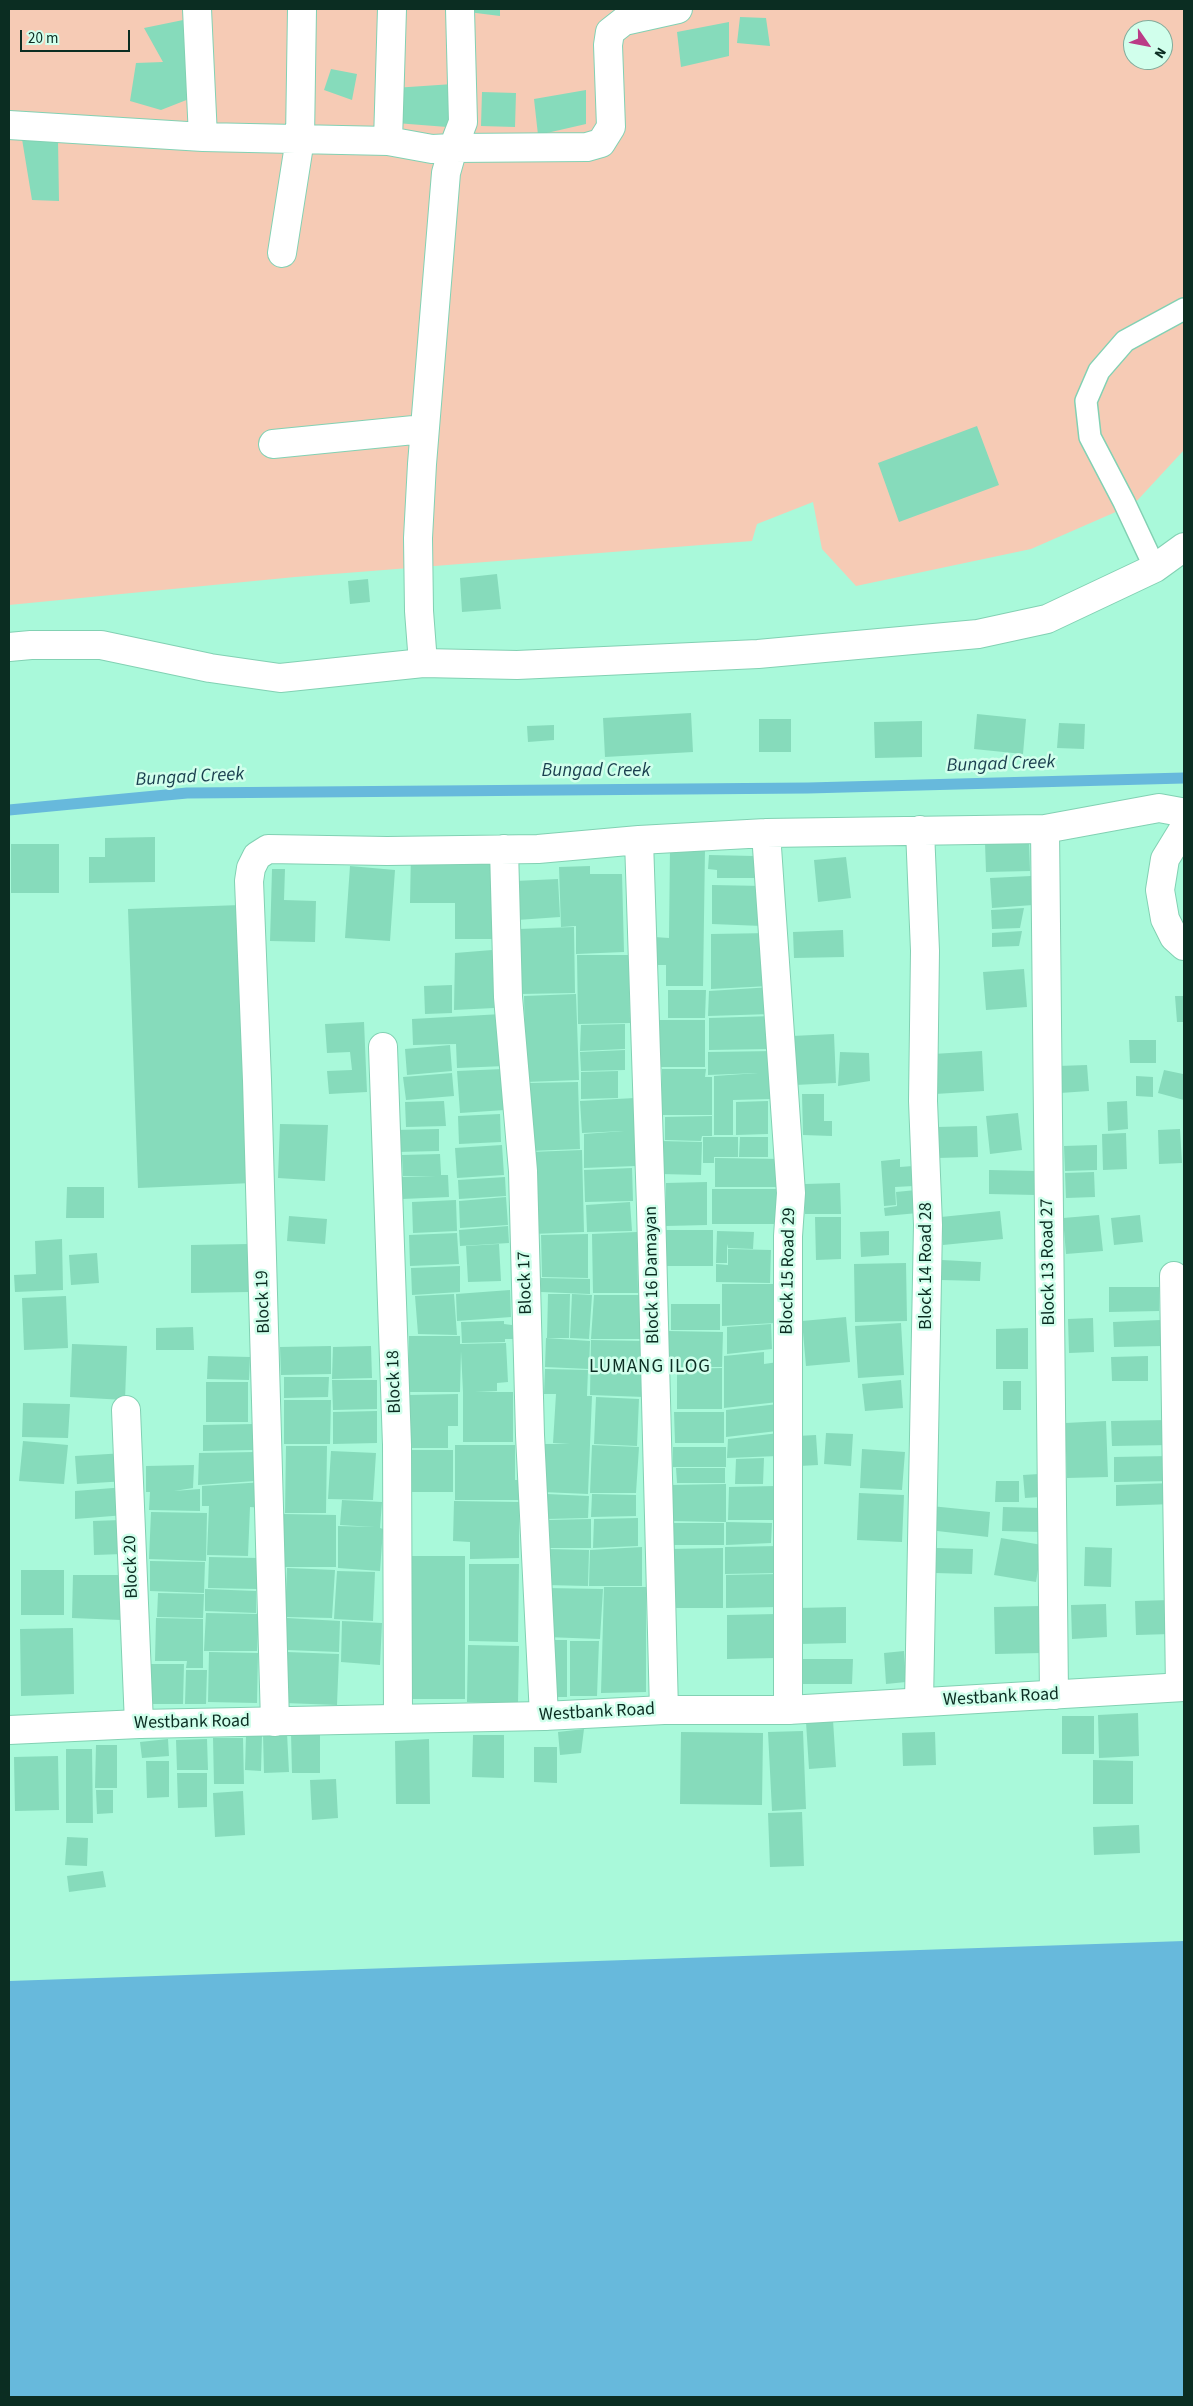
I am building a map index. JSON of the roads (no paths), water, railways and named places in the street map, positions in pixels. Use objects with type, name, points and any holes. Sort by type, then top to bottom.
[{"type":"street","points":[[197,9],[203,137]]},
{"type":"street","points":[[282,253],[300,140],[302,9]]},
{"type":"street","points":[[388,141],[392,9]]},
{"type":"street","points":[[423,663],[419,611],[418,538],[424,429],[446,173],[463,122],[460,9]]},
{"type":"street","points":[[9,125],[203,137],[388,141],[432,149],[587,147],[601,143],[611,127],[608,45],[610,32],[624,21],[678,9]]},
{"type":"street","points":[[273,444],[424,429]]},
{"type":"street","points":[[9,647],[30,645],[101,646],[210,668],[280,678],[423,663],[517,665],[758,654],[978,634],[1047,619],[1155,568],[1184,547]]},
{"type":"street","name":"Block 19","points":[[275,1722],[258,1080],[249,881],[251,868],[257,856],[268,849],[387,851],[538,849],[639,840],[766,833],[1045,829],[1159,808],[1181,812],[1184,816]]},
{"type":"street","points":[[1184,828],[1183,833],[1165,859],[1160,890],[1165,919],[1174,937],[1184,946]]},
{"type":"street","name":"Block 13 Road 27","points":[[1045,829],[1054,1695]]},
{"type":"street","name":"Block 14 Road 28","points":[[919,1702],[928,1225],[923,1100],[925,952],[920,830]]},
{"type":"street","name":"Block 15 Road 29","points":[[766,833],[791,1193],[788,1236],[788,1710]]},
{"type":"street","name":"Block 16 Damayan","points":[[639,840],[652,1207],[664,1710]]},
{"type":"street","name":"Block 17","points":[[504,849],[508,997],[523,1171],[530,1435],[544,1716]]},
{"type":"street","name":"Block 18","points":[[383,1047],[397,1445],[398,1718]]},
{"type":"street","points":[[1174,1276],[1182,1687]]},
{"type":"street","name":"Block 20","points":[[126,1410],[139,1724]]},
{"type":"street","name":"Westbank Road","points":[[9,1730],[139,1724],[544,1716],[664,1710],[788,1710],[1182,1687]]},
{"type":"lane","points":[[1155,568],[1124,502],[1090,437],[1086,401],[1099,371],[1125,341],[1184,309]]},
{"type":"water","points":[[1184,1941],[1184,2397],[9,2397],[9,1981]]},
{"type":"waterway","name":"Bungad Creek","points":[[9,810],[187,793],[808,788],[1184,778]]},
{"type":"district","name":"LUMANG ILOG","points":[[650,1368]]}]
